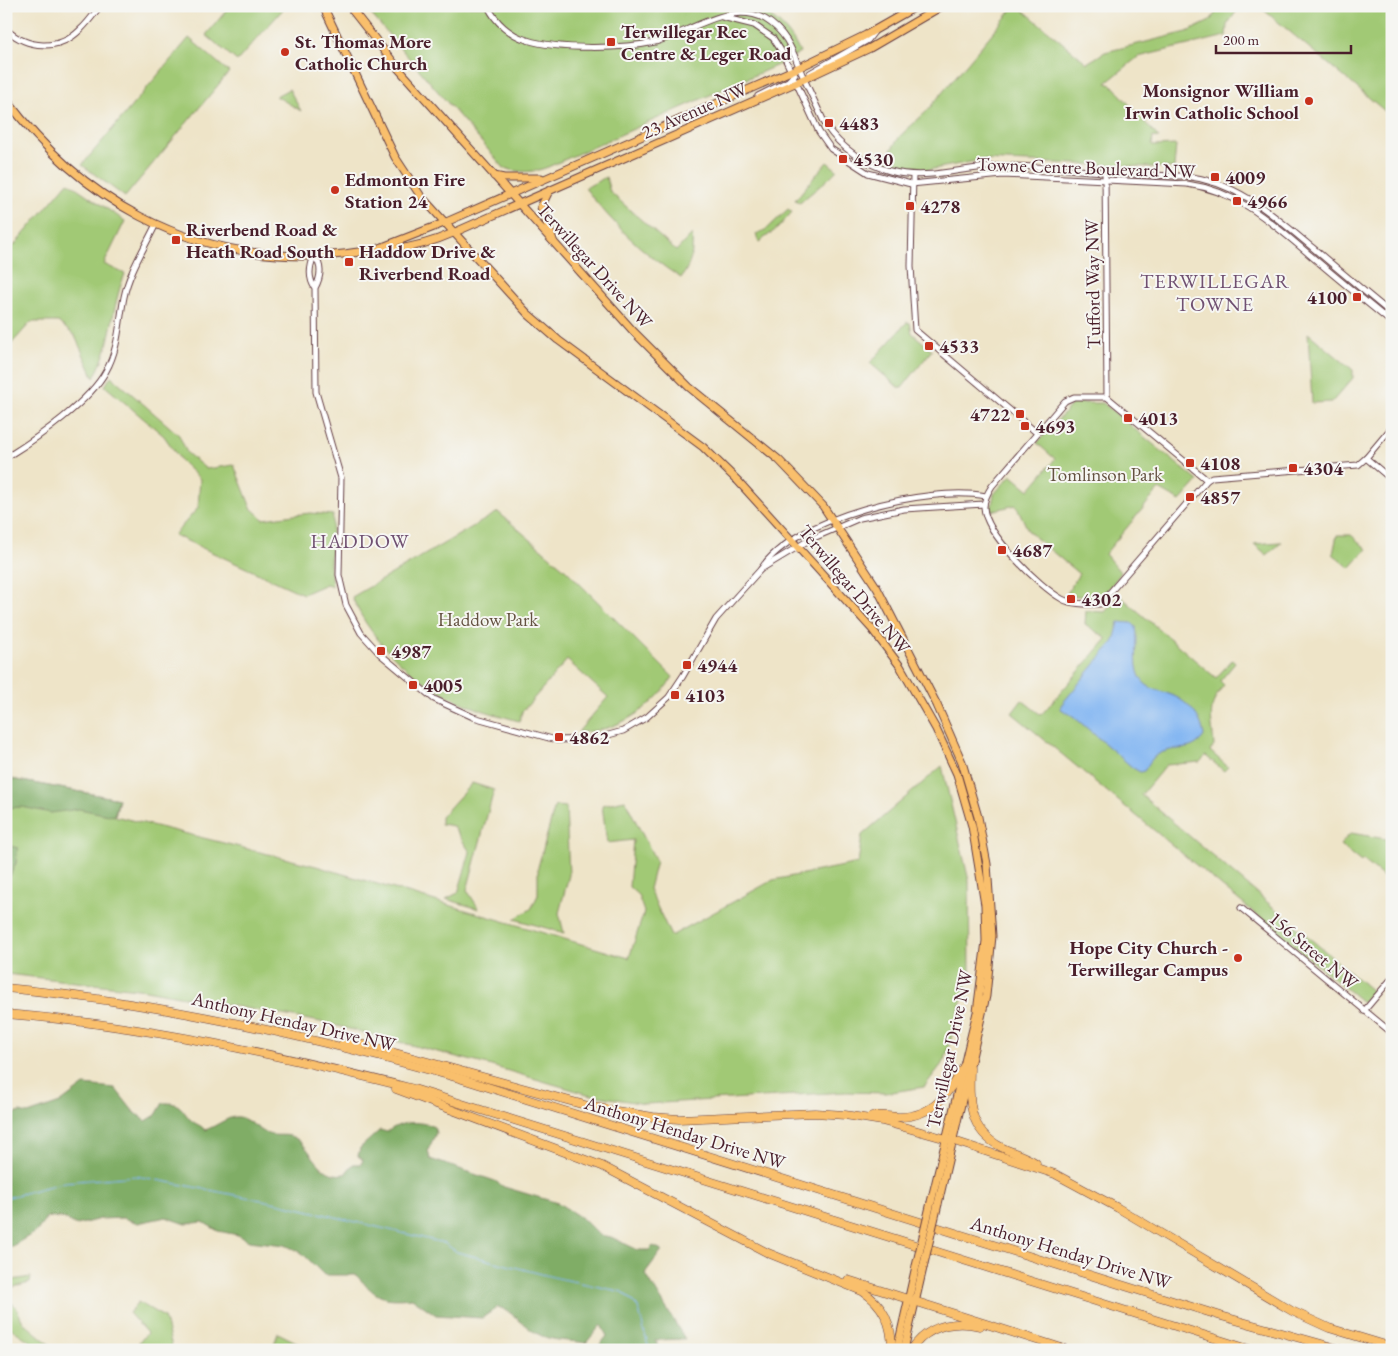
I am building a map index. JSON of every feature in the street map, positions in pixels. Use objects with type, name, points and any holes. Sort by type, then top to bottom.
[{"type":"highway","name":"Anthony Henday Drive NW","points":[[6,988],[99,999],[200,1015],[318,1040],[462,1079],[1221,1316],[1344,1350]]},
{"type":"highway","name":"Anthony Henday Drive NW","points":[[6,1014],[92,1024],[197,1040],[366,1077],[504,1116],[1252,1350]]},
{"type":"highway","points":[[318,1040],[366,1045],[592,1108],[626,1114],[679,1119],[816,1113],[865,1118],[950,1140],[1055,1174]]},
{"type":"highway","points":[[865,1118],[876,1115],[900,1117],[917,1115],[932,1108],[947,1094],[967,1067]]},
{"type":"highway","points":[[967,1067],[971,1113],[981,1132],[989,1140],[1028,1158],[1124,1212],[1292,1311],[1338,1331],[1392,1347]]},
{"type":"highway","points":[[366,1077],[602,1166],[726,1232],[846,1284],[872,1298],[886,1316],[892,1336],[892,1350]]},
{"type":"highway","points":[[798,1264],[1068,1350]]},
{"type":"highway","points":[[911,1350],[922,1336],[937,1326],[962,1323],[1005,1330]]},
{"type":"main road","name":"Terwillegar Drive NW","points":[[323,6],[395,157],[412,185],[444,223],[528,314],[558,340],[703,447],[738,480],[872,629],[900,666],[936,730],[962,789],[980,867],[985,905],[986,941],[980,996],[967,1067]]},
{"type":"main road","name":"Terwillegar Drive NW","points":[[349,6],[376,43],[518,205],[652,350],[689,386],[779,460],[817,499],[836,523],[877,588],[937,705],[962,762],[978,818],[990,889],[992,936],[986,996],[897,1350]]},
{"type":"main road","name":"23 Avenue NW","points":[[375,250],[419,245],[453,233],[713,119],[793,77],[800,67],[876,30],[918,6]]},
{"type":"main road","name":"23 Avenue NW","points":[[375,250],[793,77],[804,78],[870,48],[942,6]]},
{"type":"main road","points":[[6,98],[54,156],[75,174],[113,202],[156,224],[214,245],[262,253],[314,256],[375,250]]},
{"type":"main road","points":[[489,172],[500,178],[546,178]]},
{"type":"main road","points":[[550,191],[544,198],[541,206],[554,245]]},
{"type":"main road","name":"Terwillegar Drive NW","points":[[904,1350],[911,1300]]},
{"type":"street","points":[[6,29],[27,42],[38,45],[55,44],[80,31],[100,6]]},
{"type":"street","name":"Towne Centre Boulevard NW","points":[[488,6],[502,26],[525,40],[587,46],[626,46],[653,42],[731,12],[764,19],[785,36],[826,126],[838,141],[853,154],[873,165],[888,171],[931,176],[968,168],[1006,166],[1196,177],[1238,191],[1264,207],[1392,314]]},
{"type":"street","name":"Towne Centre Boulevard NW","points":[[722,17],[754,25],[768,33],[778,43],[819,132],[831,149],[868,173],[912,184],[1002,175],[1187,184],[1212,188],[1229,195],[1260,213],[1392,324]]},
{"type":"street","points":[[804,78],[868,40],[876,30]]},
{"type":"street","name":"Tufford Way NW","points":[[1105,171],[1107,397]]},
{"type":"street","points":[[913,175],[911,266],[915,330],[1037,433]]},
{"type":"street","points":[[6,455],[10,455],[34,440],[87,395],[101,379],[115,350],[124,296],[156,224]]},
{"type":"street","points":[[314,256],[310,266],[311,282],[315,288]]},
{"type":"street","points":[[314,256],[320,267],[318,282],[315,288],[316,392],[339,468],[342,488],[338,562],[344,598],[353,620],[369,643],[425,693],[440,703],[464,714],[556,740],[594,740],[623,731],[647,717],[668,698],[678,685],[716,618],[777,550],[793,540],[836,523],[888,511],[984,504]]},
{"type":"street","points":[[1343,282],[1348,277]]},
{"type":"street","points":[[1206,480],[1107,397],[1070,398],[1037,433],[986,496],[984,504],[991,528],[1016,560],[1061,599],[1100,604],[1206,480],[1212,477],[1358,465],[1392,428]]},
{"type":"street","points":[[1366,458],[1392,480]]},
{"type":"street","points":[[761,569],[856,511],[903,500],[960,494],[986,496]]},
{"type":"street","name":"156 Street NW","points":[[1241,908],[1392,1033]]},
{"type":"street","points":[[1364,1011],[1392,978]]},
{"type":"green space","points":[[230,6],[286,6],[237,61],[206,35]]},
{"type":"green space","points":[[364,6],[750,6],[767,14],[780,24],[796,44],[800,53],[780,64],[548,167],[531,171],[515,171],[504,168]]},
{"type":"green space","points":[[1015,6],[1018,6],[1087,63],[1105,52],[1187,32],[1210,21],[1220,6],[1240,6],[1227,25],[1226,36],[1138,57],[1106,83],[1112,85],[1159,138],[1153,137],[1152,146],[1176,145],[1174,168],[981,160],[928,170],[903,169],[884,163],[894,152],[891,150],[900,136],[926,112]]},
{"type":"green space","points":[[1259,6],[1392,6],[1392,117]]},
{"type":"green space","points":[[189,38],[229,72],[125,197],[82,165]]},
{"type":"green space","points":[[289,89],[301,111],[276,96]]},
{"type":"green space","points":[[827,162],[837,170],[800,203],[795,200]]},
{"type":"green space","points":[[606,177],[610,192],[676,251],[692,234],[691,257],[688,267],[681,278],[653,258],[629,237],[606,214],[585,188]]},
{"type":"green space","points":[[68,182],[125,221],[104,264],[125,274],[120,287],[109,338],[94,378],[75,336],[58,322],[31,322],[6,350],[6,255]]},
{"type":"green space","points":[[788,209],[792,212],[778,228],[759,242],[756,234],[767,229]]},
{"type":"green space","points":[[907,322],[910,323],[912,333],[932,350],[902,388],[899,388],[870,363]]},
{"type":"green space","points":[[1308,333],[1353,370],[1353,378],[1332,402],[1312,403]]},
{"type":"green space","points":[[111,376],[179,435],[187,453],[206,469],[234,465],[251,508],[263,519],[310,513],[333,515],[330,565],[332,586],[326,584],[303,594],[174,535],[198,508],[200,479],[182,462],[164,436],[105,386]]},
{"type":"green space","name":"Tomlinson Park","points":[[1073,403],[1103,403],[1198,481],[1180,501],[1159,489],[1105,554],[1121,573],[1101,598],[1066,595],[1079,574],[1029,532],[1016,505],[991,511],[994,494],[1011,475],[1029,490],[1055,459],[1037,443]]},
{"type":"green space","name":"Haddow Park","points":[[498,512],[566,570],[673,677],[655,699],[644,708],[619,723],[606,728],[578,732],[608,697],[567,660],[522,712],[519,721],[500,716],[468,705],[432,687],[399,662],[372,632],[352,597]]},
{"type":"green space","points":[[1337,535],[1351,535],[1367,549],[1350,568],[1333,554]]},
{"type":"green space","points":[[1280,542],[1282,542],[1267,555],[1254,544]]},
{"type":"green space","points":[[1119,595],[1216,678],[1232,660],[1235,663],[1220,681],[1224,685],[1212,707],[1214,746],[1210,751],[1228,767],[1224,771],[1206,756],[1200,762],[1166,765],[1141,795],[1372,991],[1362,1002],[1012,713],[1022,700],[1041,715],[1107,639],[1085,624],[1086,611],[1105,612]]},
{"type":"green space","points":[[942,766],[969,881],[970,971],[945,1060],[924,1087],[886,1093],[846,1092],[645,1104],[587,1094],[488,1065],[326,1023],[146,990],[6,974],[6,884],[16,863],[11,846],[6,849],[6,778],[119,799],[115,816],[316,866],[629,958],[644,912],[638,895],[629,887],[633,840],[607,843],[602,805],[625,800],[656,861],[649,889],[671,936],[773,880],[858,863],[862,835]]},
{"type":"green space","points":[[6,778],[119,799],[114,816],[79,809],[51,813],[22,807],[6,808]]},
{"type":"green space","points":[[472,783],[494,790],[467,890],[479,909],[446,899],[458,893],[470,852],[453,826],[441,824],[441,817]]},
{"type":"green space","points":[[555,806],[566,807],[569,875],[559,913],[564,933],[514,919],[531,909],[538,895],[538,867]]},
{"type":"green space","points":[[1351,833],[1392,840],[1392,872],[1386,879],[1363,860],[1361,862],[1340,845]]},
{"type":"green space","points":[[10,846],[18,848],[16,863],[6,884],[6,849]]},
{"type":"green space","points":[[84,1085],[115,1088],[133,1111],[146,1121],[156,1115],[163,1103],[178,1106],[192,1121],[205,1130],[230,1118],[243,1118],[268,1134],[295,1138],[322,1167],[328,1172],[336,1174],[345,1174],[353,1164],[361,1164],[363,1160],[358,1156],[360,1148],[380,1130],[387,1132],[392,1128],[410,1123],[422,1123],[434,1127],[436,1133],[428,1150],[430,1159],[495,1181],[504,1187],[558,1203],[583,1219],[599,1235],[611,1237],[638,1250],[649,1250],[653,1246],[662,1250],[645,1273],[685,1339],[655,1340],[660,1350],[603,1350],[599,1346],[607,1336],[601,1325],[586,1343],[542,1336],[498,1307],[482,1318],[436,1315],[412,1298],[393,1299],[380,1296],[356,1275],[324,1275],[302,1253],[285,1245],[249,1241],[238,1235],[218,1231],[203,1222],[186,1224],[166,1217],[138,1223],[123,1218],[100,1219],[77,1225],[62,1218],[47,1217],[37,1231],[6,1250],[6,1116],[20,1112],[28,1114],[60,1103]]},
{"type":"green space","points":[[31,1277],[30,1283],[6,1289],[6,1281]]},
{"type":"green space","points":[[6,1297],[16,1307],[23,1322],[56,1350],[43,1350],[6,1325]]},
{"type":"green space","points":[[138,1302],[164,1317],[173,1350],[133,1350],[147,1333],[129,1313]]},
{"type":"green space","points":[[278,1333],[312,1350],[272,1350]]},
{"type":"water","points":[[1119,622],[1132,623],[1136,627],[1136,659],[1140,677],[1149,687],[1182,700],[1197,716],[1204,736],[1194,745],[1155,756],[1144,771],[1140,772],[1073,716],[1061,709],[1061,705],[1114,641]]},
{"type":"waterway","points":[[6,1198],[65,1182],[136,1176],[277,1203],[444,1243],[457,1252],[553,1277],[623,1292],[638,1307],[649,1350]]},
{"type":"place","name":"Terwillegar Rec Centre & Leger Road","points":[[611,42]]},
{"type":"place","name":"St. Thomas More Catholic Church","points":[[285,52]]},
{"type":"place","name":"Monsignor William Irwin Catholic School","points":[[1309,101]]},
{"type":"place","name":"4483","points":[[829,123]]},
{"type":"place","name":"4530","points":[[843,159]]},
{"type":"place","name":"4009","points":[[1215,177]]},
{"type":"place","name":"Edmonton Fire Station 24","points":[[335,190]]},
{"type":"place","name":"4966","points":[[1237,201]]},
{"type":"place","name":"4278","points":[[910,206]]},
{"type":"place","name":"Riverbend Road & Heath Road South","points":[[176,240]]},
{"type":"place","name":"Haddow Drive & Riverbend Road","points":[[349,262]]},
{"type":"place","name":"4100","points":[[1357,297]]},
{"type":"place","name":"4533","points":[[929,346]]},
{"type":"place","name":"4722","points":[[1020,414]]},
{"type":"place","name":"4013","points":[[1128,418]]},
{"type":"place","name":"4693","points":[[1025,426]]},
{"type":"place","name":"4108","points":[[1190,463]]},
{"type":"place","name":"4304","points":[[1293,468]]},
{"type":"place","name":"4857","points":[[1190,497]]},
{"type":"place","name":"4687","points":[[1002,550]]},
{"type":"place","name":"4302","points":[[1071,599]]},
{"type":"place","name":"4987","points":[[381,651]]},
{"type":"place","name":"4944","points":[[687,665]]},
{"type":"place","name":"4005","points":[[413,685]]},
{"type":"place","name":"4103","points":[[675,695]]},
{"type":"place","name":"4862","points":[[559,737]]},
{"type":"place","name":"Hope City Church - Terwillegar Campus","points":[[1238,958]]},
{"type":"district","name":"TERWILLEGAR TOWNE","points":[[1215,292]]},
{"type":"district","name":"HADDOW","points":[[360,541]]}]
